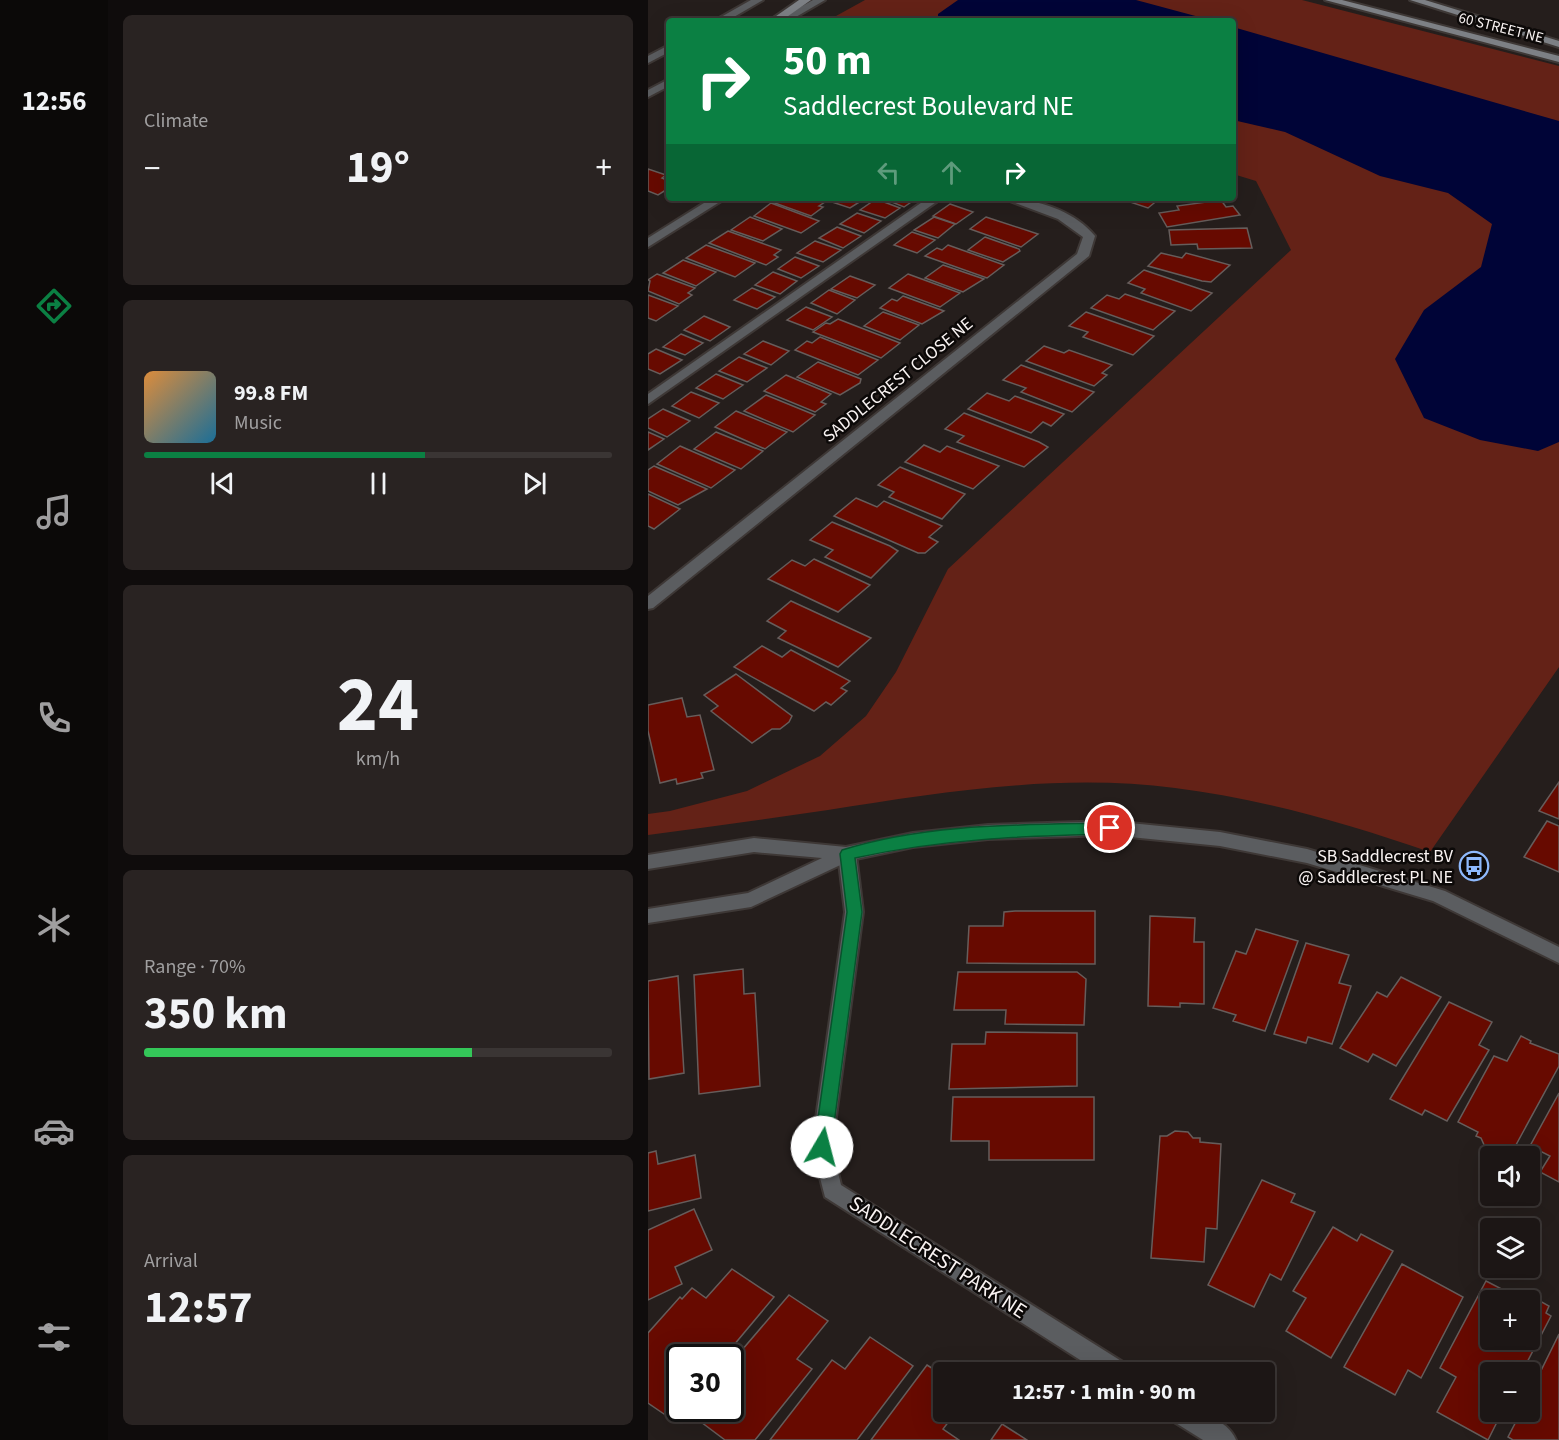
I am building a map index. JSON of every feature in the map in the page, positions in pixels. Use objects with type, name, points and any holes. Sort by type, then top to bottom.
[{"type":"main road","points":[[779,18],[806,0]]},
{"type":"main road","name":"60 STREET NE","points":[[1330,0],[1559,58]]},
{"type":"main road","name":"60 STREET NE","points":[[1415,0],[1559,44]]},
{"type":"street","points":[[725,18],[758,0]]},
{"type":"street","points":[[787,18],[820,0]]},
{"type":"street","points":[[648,60],[666,50]]},
{"type":"street","points":[[648,94],[666,84]]},
{"type":"street","points":[[648,243],[715,201]]},
{"type":"street","points":[[648,400],[932,201]]},
{"type":"street","name":"SADDLECREST CLOSE NE","points":[[648,604],[1083,256],[1089,236],[1081,226],[1068,218],[1017,201]]},
{"type":"street","points":[[648,916],[751,900],[847,854],[913,840],[998,831],[1110,828],[1220,839],[1307,856],[1439,896],[1559,956]]},
{"type":"street","points":[[648,862],[754,845],[847,854]]},
{"type":"street","name":"SADDLECREST PARK NE","points":[[847,854],[854,912],[822,1147],[832,1190],[1102,1362]]},
{"type":"street","points":[[1195,1422],[1224,1440]]},
{"type":"shaded area","points":[[865,0],[1302,0],[1559,66],[1559,667],[1430,852],[1367,831],[1272,805],[1175,788],[1088,783],[957,791],[648,835],[648,814],[670,811],[747,791],[820,756],[866,716],[896,672],[948,569],[1291,250],[1256,181],[1236,175],[1236,18],[832,18]]},
{"type":"shaded area","points":[[958,0],[1136,0],[1203,18],[938,18],[938,14]]},
{"type":"shaded area","points":[[1236,28],[1559,121],[1559,442],[1538,451],[1480,440],[1424,418],[1395,359],[1424,310],[1481,267],[1492,224],[1448,193],[1380,176],[1285,132],[1236,121]]},
{"type":"building","points":[[648,169],[666,175],[662,178],[666,180],[666,190],[658,195],[648,191]]},
{"type":"building","points":[[829,201],[861,201],[850,208]]},
{"type":"building","points":[[873,201],[881,201],[900,208],[885,218],[860,210]]},
{"type":"building","points":[[889,201],[913,201],[904,207]]},
{"type":"building","points":[[1127,201],[1157,201],[1148,208]]},
{"type":"building","points":[[1222,201],[1226,207],[1233,206],[1240,215],[1167,227],[1159,213],[1179,210],[1177,206]]},
{"type":"building","points":[[772,202],[825,202],[819,206],[823,207],[811,216]]},
{"type":"building","points":[[771,203],[819,221],[801,233],[754,216]]},
{"type":"building","points":[[950,204],[973,212],[956,224],[933,216]]},
{"type":"building","points":[[857,213],[881,221],[864,233],[840,224]]},
{"type":"building","points":[[750,217],[782,229],[763,241],[731,230]]},
{"type":"building","points":[[934,217],[955,224],[938,238],[914,230]]},
{"type":"building","points":[[986,217],[1038,234],[1021,247],[970,229]]},
{"type":"building","points":[[837,227],[861,236],[843,248],[819,238]]},
{"type":"building","points":[[1247,228],[1252,248],[1198,249],[1197,244],[1171,245],[1169,230]]},
{"type":"building","points":[[728,231],[781,250],[774,255],[778,257],[766,265],[709,243]]},
{"type":"building","points":[[912,232],[935,240],[917,253],[894,245]]},
{"type":"building","points":[[985,237],[1020,251],[1003,262],[968,250]]},
{"type":"building","points":[[815,241],[841,250],[823,262],[797,253]]},
{"type":"building","points":[[706,245],[755,263],[735,277],[686,258]]},
{"type":"building","points":[[948,245],[1004,265],[987,278],[925,256],[937,248],[942,250]]},
{"type":"building","points":[[1161,253],[1182,258],[1186,253],[1230,265],[1211,282],[1202,281],[1148,266]]},
{"type":"building","points":[[795,257],[819,266],[801,278],[778,269]]},
{"type":"building","points":[[683,260],[716,272],[696,286],[663,273]]},
{"type":"building","points":[[943,265],[984,279],[963,292],[925,278]]},
{"type":"building","points":[[1144,270],[1212,293],[1191,311],[1141,293],[1145,289],[1128,283]]},
{"type":"building","points":[[773,272],[797,281],[780,294],[755,285]]},
{"type":"building","points":[[657,274],[695,288],[688,293],[692,295],[679,304],[648,291],[650,281],[648,280]]},
{"type":"building","points":[[908,274],[960,293],[940,307],[889,288]]},
{"type":"building","points":[[850,276],[875,285],[857,298],[831,289]]},
{"type":"building","points":[[752,288],[775,297],[757,309],[734,300]]},
{"type":"building","points":[[829,290],[855,300],[837,314],[811,303]]},
{"type":"building","points":[[1125,294],[1175,311],[1153,330],[1091,308],[1107,295],[1119,299]]},
{"type":"building","points":[[648,295],[678,306],[656,321],[648,318]]},
{"type":"building","points":[[903,296],[944,311],[922,324],[880,308],[892,299],[897,301]]},
{"type":"building","points":[[806,307],[832,317],[813,330],[787,320]]},
{"type":"building","points":[[883,312],[919,325],[900,340],[864,326]]},
{"type":"building","points":[[1086,312],[1154,336],[1133,355],[1083,337],[1088,332],[1069,326]]},
{"type":"building","points":[[704,316],[730,327],[710,341],[684,330]]},
{"type":"building","points":[[838,319],[900,343],[881,358],[813,332],[826,323],[830,324]]},
{"type":"building","points":[[681,334],[703,343],[685,355],[663,347]]},
{"type":"building","points":[[820,337],[878,360],[858,375],[795,350],[807,341],[812,343]]},
{"type":"building","points":[[763,341],[789,351],[771,365],[744,354]]},
{"type":"building","points":[[1044,346],[1064,353],[1069,350],[1112,365],[1102,373],[1107,375],[1094,386],[1026,361]]},
{"type":"building","points":[[656,349],[682,360],[660,374],[648,369],[648,354]]},
{"type":"building","points":[[739,357],[767,368],[747,382],[719,371]]},
{"type":"building","points":[[818,362],[861,379],[860,383],[840,395],[797,377]]},
{"type":"building","points":[[1021,365],[1094,392],[1072,412],[1021,392],[1026,388],[1003,380]]},
{"type":"building","points":[[716,374],[743,385],[723,399],[696,388]]},
{"type":"building","points":[[786,375],[831,394],[821,402],[826,404],[815,412],[764,391]]},
{"type":"building","points":[[691,392],[719,403],[699,418],[672,406]]},
{"type":"building","points":[[987,393],[1009,401],[1015,396],[1064,414],[1051,426],[1043,422],[1031,433],[968,409]]},
{"type":"building","points":[[766,395],[815,415],[793,432],[744,411]]},
{"type":"building","points":[[663,409],[690,421],[667,437],[648,428],[648,419]]},
{"type":"building","points":[[736,411],[787,432],[765,449],[715,427]]},
{"type":"building","points":[[964,413],[1048,447],[1024,467],[957,442],[964,436],[945,429]]},
{"type":"building","points":[[648,432],[664,439],[648,450]]},
{"type":"building","points":[[716,432],[763,451],[741,469],[694,449]]},
{"type":"building","points":[[924,445],[940,452],[947,446],[999,466],[973,489],[905,462]]},
{"type":"building","points":[[680,446],[735,470],[711,488],[657,464]]},
{"type":"building","points":[[654,466],[707,489],[678,505],[648,491],[648,470]]},
{"type":"building","points":[[900,467],[965,494],[942,519],[889,497],[894,492],[878,485]]},
{"type":"building","points":[[648,494],[680,509],[654,529],[648,526]]},
{"type":"building","points":[[856,498],[877,507],[884,501],[942,526],[929,537],[938,542],[925,553],[918,553],[834,516]]},
{"type":"building","points":[[832,522],[898,551],[871,578],[825,557],[833,550],[810,540]]},
{"type":"building","points":[[814,559],[870,585],[838,612],[768,579],[792,560],[805,566]]},
{"type":"building","points":[[791,601],[871,638],[838,667],[778,638],[786,631],[767,621]]},
{"type":"building","points":[[762,646],[782,657],[791,650],[850,681],[841,688],[847,691],[831,705],[826,702],[814,711],[734,667]]},
{"type":"building","points":[[736,674],[792,716],[789,722],[780,729],[772,729],[752,743],[711,711],[718,706],[704,695]]},
{"type":"building","points":[[682,698],[687,717],[700,715],[714,770],[701,773],[703,778],[677,784],[676,779],[660,783],[648,731],[648,705]]},
{"type":"building","points":[[1559,782],[1559,819],[1539,811]]},
{"type":"building","points":[[1547,821],[1559,826],[1559,872],[1524,857]]},
{"type":"building","points":[[1095,911],[1095,964],[967,963],[969,926],[1003,926],[1004,912]]},
{"type":"building","points":[[1150,916],[1195,918],[1194,942],[1204,942],[1204,1004],[1180,1003],[1180,1007],[1148,1006]]},
{"type":"building","points":[[1256,929],[1298,941],[1265,1031],[1233,1021],[1236,1015],[1213,1008],[1236,951],[1246,954]]},
{"type":"building","points":[[1306,943],[1349,955],[1339,983],[1351,986],[1332,1044],[1308,1037],[1306,1043],[1274,1034]]},
{"type":"building","points":[[743,969],[744,994],[755,993],[760,1086],[699,1094],[694,975]]},
{"type":"building","points":[[958,972],[1077,972],[1086,979],[1084,1025],[1005,1024],[1006,1010],[954,1010]]},
{"type":"building","points":[[678,976],[684,1073],[649,1079],[648,981]]},
{"type":"building","points":[[1401,977],[1441,997],[1396,1066],[1373,1054],[1368,1062],[1340,1048],[1377,992],[1387,997]]},
{"type":"building","points":[[1449,1002],[1492,1022],[1479,1045],[1489,1050],[1447,1121],[1425,1110],[1422,1115],[1390,1099]]},
{"type":"building","points":[[986,1032],[1077,1033],[1077,1086],[949,1089],[952,1044],[985,1044]]},
{"type":"building","points":[[1521,1036],[1531,1041],[1530,1043],[1559,1054],[1559,1066],[1515,1146],[1485,1146],[1481,1138],[1476,1136],[1478,1132],[1458,1122],[1494,1056],[1507,1061]]},
{"type":"building","points":[[1559,1093],[1559,1182],[1540,1172],[1550,1156],[1540,1151],[1540,1146],[1530,1146]]},
{"type":"building","points":[[953,1097],[1094,1097],[1094,1160],[989,1160],[989,1141],[951,1141]]},
{"type":"building","points":[[1175,1131],[1188,1132],[1193,1138],[1200,1138],[1200,1142],[1221,1144],[1217,1229],[1206,1228],[1204,1262],[1151,1258],[1160,1136],[1167,1136]]},
{"type":"building","points":[[656,1151],[658,1164],[695,1155],[701,1198],[648,1211],[648,1153]]},
{"type":"building","points":[[1262,1180],[1295,1194],[1291,1202],[1315,1212],[1281,1280],[1270,1274],[1254,1307],[1208,1285]]},
{"type":"building","points":[[694,1209],[712,1250],[675,1267],[682,1284],[648,1300],[648,1230]]},
{"type":"building","points":[[1333,1227],[1357,1241],[1361,1234],[1393,1251],[1331,1358],[1286,1331],[1306,1298],[1293,1291]]},
{"type":"building","points":[[1402,1264],[1463,1297],[1421,1378],[1408,1370],[1395,1395],[1344,1367]]},
{"type":"building","points":[[732,1269],[774,1297],[735,1344],[666,1344],[666,1413],[664,1414],[648,1403],[648,1333],[680,1297],[682,1299],[692,1288],[706,1298]]},
{"type":"building","points":[[1486,1281],[1503,1290],[1481,1290]]},
{"type":"building","points":[[1480,1292],[1480,1350],[1533,1350],[1527,1362],[1480,1362],[1480,1422],[1497,1422],[1488,1440],[1437,1412],[1456,1377],[1440,1368]]},
{"type":"building","points":[[789,1295],[828,1321],[797,1359],[812,1369],[755,1440],[725,1440],[701,1422],[744,1422],[744,1348]]},
{"type":"building","points":[[1540,1301],[1549,1306],[1546,1313],[1551,1316],[1540,1337]]},
{"type":"building","points":[[1559,1334],[1559,1440],[1513,1440],[1508,1437],[1516,1422],[1540,1422],[1540,1373]]},
{"type":"building","points":[[870,1337],[913,1366],[857,1440],[770,1440],[832,1360],[845,1369]]},
{"type":"building","points":[[927,1365],[933,1369],[933,1422],[948,1422],[943,1429],[959,1440],[871,1440]]},
{"type":"building","points":[[1002,1424],[1027,1440],[991,1440]]},
{"type":"place","name":"SB Saddlecrest BV @ Saddlecrest PL NE","points":[[1474,866]]},
{"type":"route","points":[[822,1147],[854,912],[847,854],[913,840],[988,832],[1110,828]]}]
